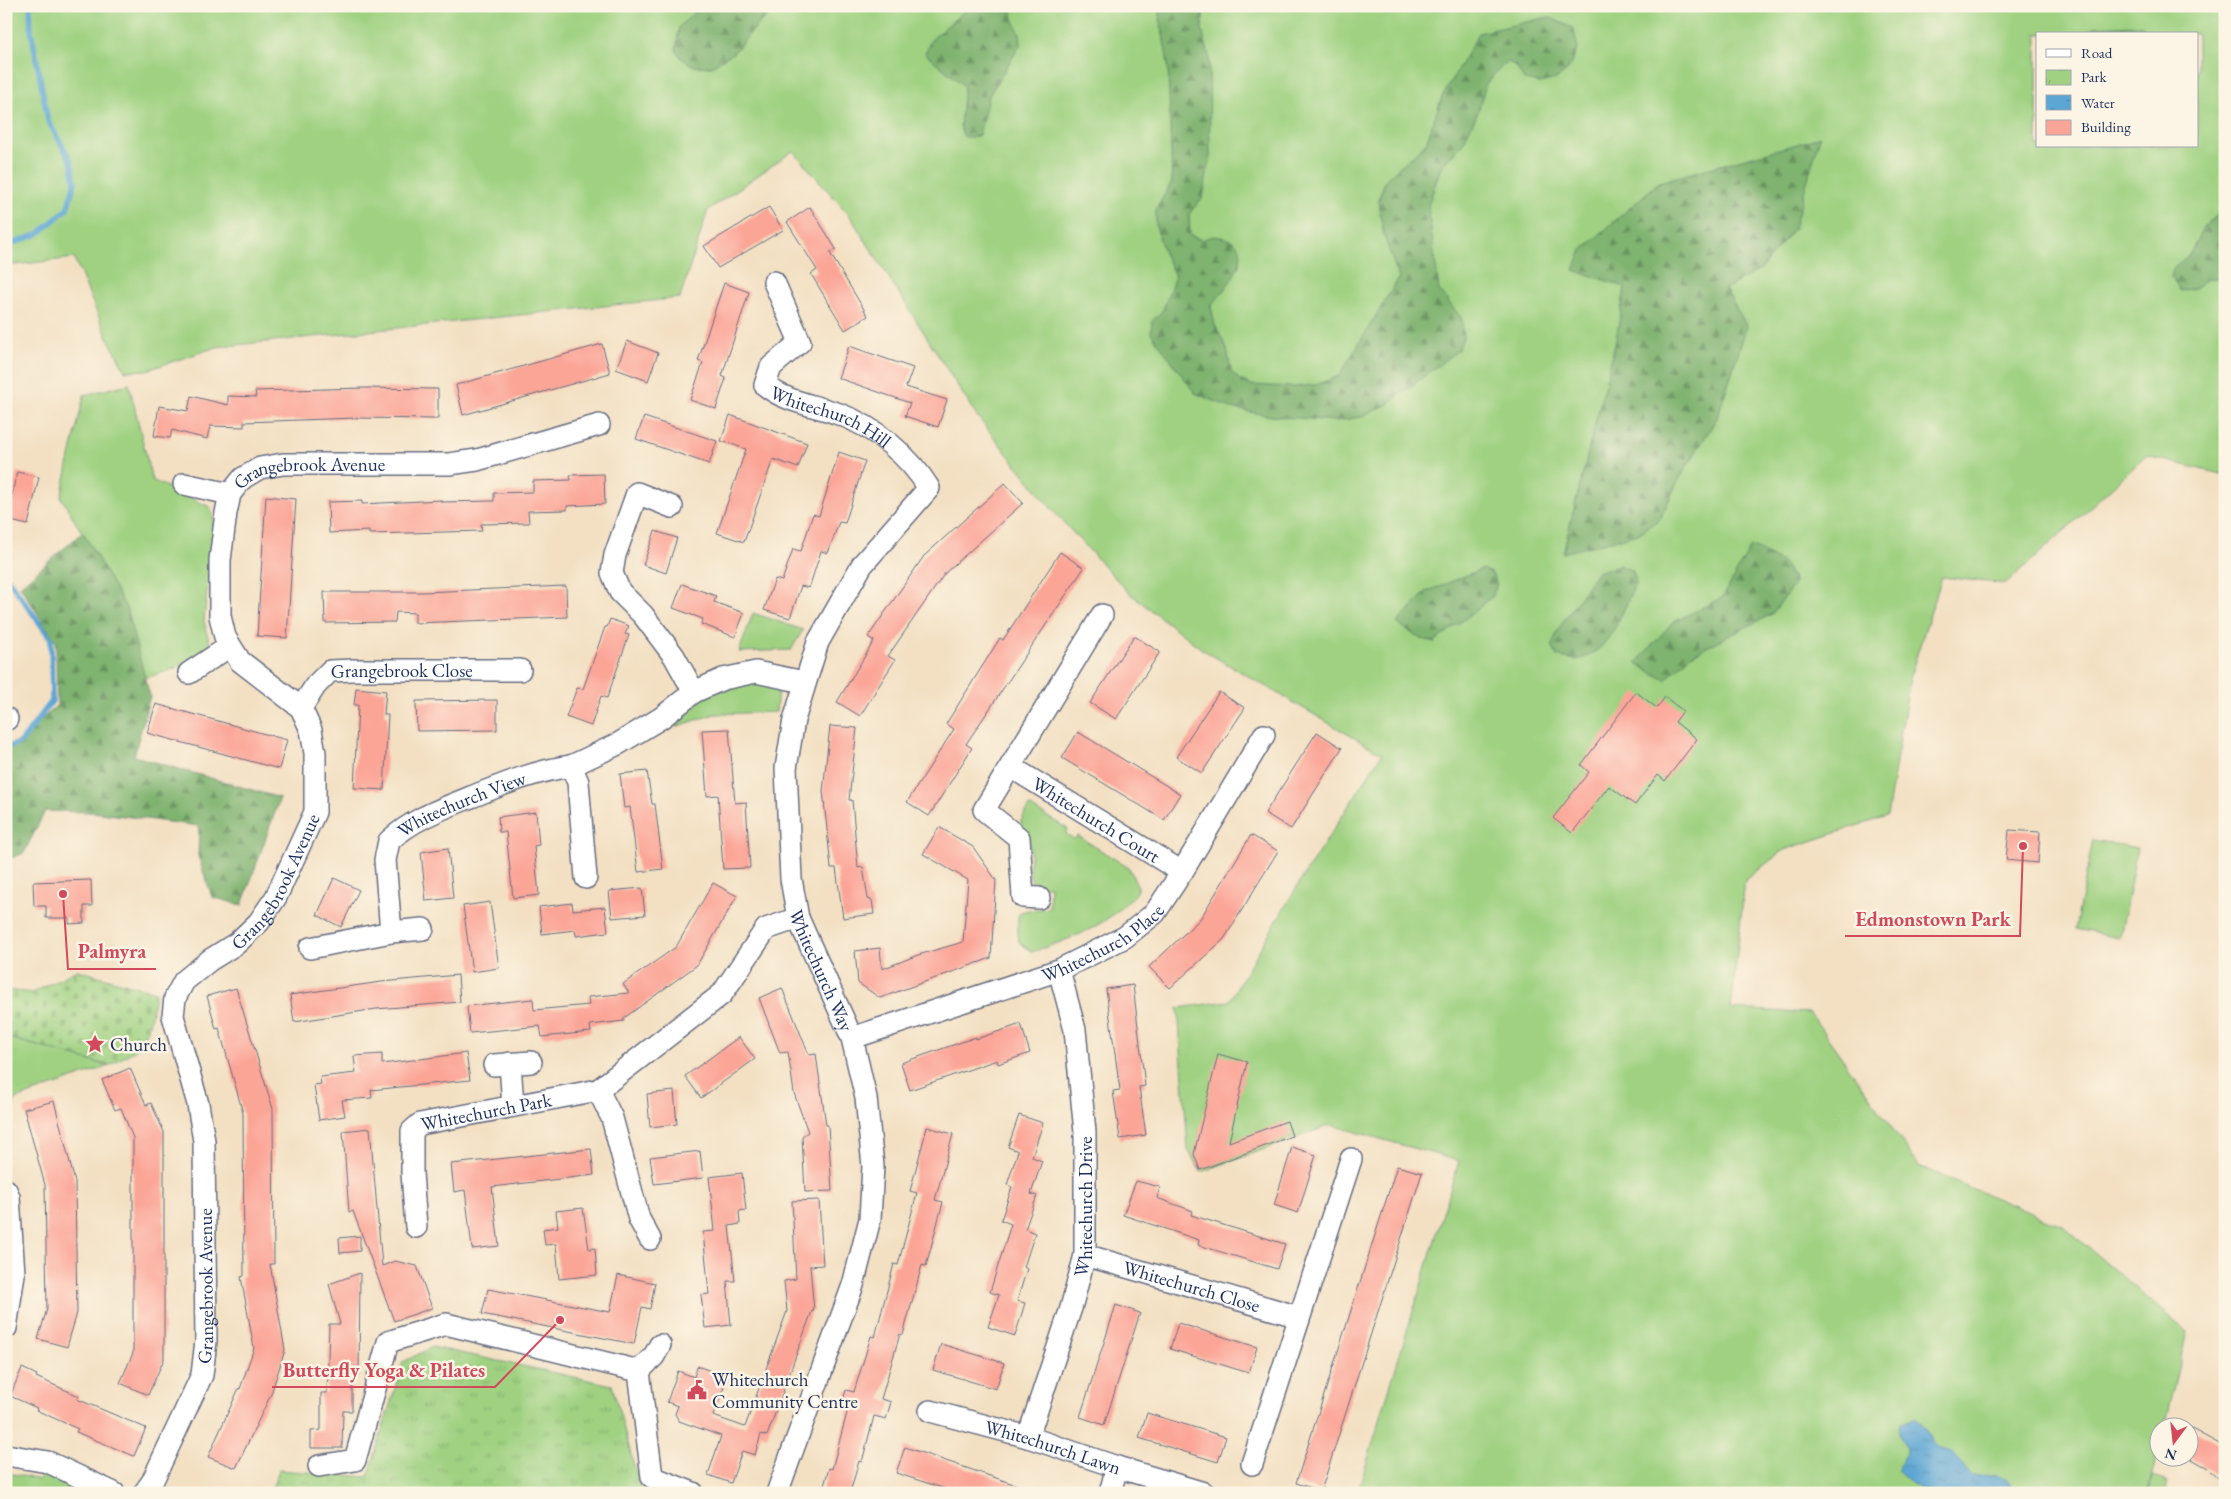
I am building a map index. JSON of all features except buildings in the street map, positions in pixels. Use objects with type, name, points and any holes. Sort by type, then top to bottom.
[{"type":"street","name":"Whitechurch Hill","points":[[774,282],[800,342],[771,367],[765,385],[775,394],[841,414],[866,428],[896,448],[919,472]]},
{"type":"street","name":"Grangebrook Avenue","points":[[144,1493],[152,1482],[202,1374],[206,1342],[204,1141],[198,1104],[173,1016],[175,998],[184,980],[210,960],[238,943],[259,922],[276,898],[315,812],[315,779],[311,730],[300,708],[253,674],[240,661],[225,638],[220,616],[220,560],[230,494],[243,478],[260,468],[283,464],[448,464],[477,460],[599,425]]},
{"type":"street","name":"Whitechurch Way","points":[[777,1493],[853,1285],[870,1219],[873,1166],[866,1098],[852,1038],[798,918],[791,879],[786,768],[794,720],[804,682],[818,642],[862,565],[929,488],[919,472]]},
{"type":"street","points":[[184,484],[230,494]]},
{"type":"street","points":[[672,507],[637,493],[615,555],[612,573],[620,592],[643,615],[674,656],[694,692]]},
{"type":"street","name":"Whitechurch Court","points":[[1039,898],[1023,897],[1019,838],[984,810],[1102,615]]},
{"type":"street","points":[[189,673],[230,646]]},
{"type":"street","name":"Grangebrook Close","points":[[300,708],[316,685],[330,672],[353,670],[520,670]]},
{"type":"street","name":"Whitechurch View","points":[[391,932],[385,860],[389,841],[398,832],[417,819],[511,781],[545,770],[570,766],[618,744],[661,718],[694,692],[723,679],[756,672],[804,682]]},
{"type":"street","name":"Whitechurch Place","points":[[852,1038],[1059,970],[1125,937],[1155,913],[1182,872],[1264,735]]},
{"type":"street","points":[[570,766],[578,782],[586,878]]},
{"type":"street","name":"Whitechurch Court","points":[[1011,767],[1182,872]]},
{"type":"street","name":"Whitechurch Park","points":[[416,1227],[412,1173],[412,1131],[420,1124],[598,1090],[722,994],[766,929],[798,918]]},
{"type":"street","points":[[310,948],[391,932],[423,929]]},
{"type":"street","name":"Whitechurch Drive","points":[[1028,1437],[1070,1308],[1084,1255],[1085,1132],[1075,1030],[1059,970]]},
{"type":"street","points":[[513,1106],[502,1064],[531,1062]]},
{"type":"street","points":[[598,1090],[612,1118],[639,1219],[650,1238]]},
{"type":"street","points":[[1252,1464],[1351,1158]]},
{"type":"street","points":[[6,1190],[9,1197],[14,1274],[6,1328]]},
{"type":"street","name":"Whitechurch Close","points":[[1084,1255],[1298,1317]]},
{"type":"street","points":[[319,1466],[355,1460],[388,1342],[446,1324],[640,1371]]},
{"type":"street","points":[[660,1345],[654,1356],[640,1371],[652,1477],[693,1493]]},
{"type":"street","name":"Whitechurch Lawn","points":[[930,1411],[1028,1437],[1117,1467],[1204,1493]]},
{"type":"street","points":[[6,1455],[48,1462],[114,1493]]},
{"type":"street","points":[[1110,1493],[1117,1467]]},
{"type":"green space","points":[[6,6],[2225,6],[2225,475],[2146,456],[2006,584],[1942,577],[1911,673],[1887,816],[1784,850],[1745,880],[1731,1009],[1810,1013],[1919,1166],[2064,1227],[2187,1332],[2166,1416],[2148,1416],[2148,1466],[2154,1466],[2148,1493],[1373,1493],[1359,1488],[1459,1161],[1331,1125],[1201,1172],[1188,1150],[1178,1008],[1229,1001],[1301,880],[1382,754],[1203,650],[1129,593],[1055,513],[976,415],[850,216],[793,151],[708,210],[680,298],[217,347],[147,370],[125,371],[106,334],[74,258],[6,266]]},
{"type":"green space","points":[[701,6],[781,6],[762,20],[734,52],[710,67],[694,66],[681,58],[676,50],[679,27]]},
{"type":"green space","points":[[970,6],[1012,6],[1013,19],[1020,34],[1021,44],[988,97],[979,135],[971,138],[963,136],[960,126],[964,86],[925,53],[931,40]]},
{"type":"green space","points":[[1158,6],[1204,6],[1202,30],[1209,56],[1210,158],[1203,197],[1189,214],[1190,235],[1202,240],[1209,237],[1228,239],[1237,245],[1241,253],[1236,272],[1211,307],[1215,325],[1227,349],[1231,371],[1240,380],[1252,385],[1291,387],[1315,385],[1339,376],[1399,278],[1384,236],[1378,202],[1385,180],[1426,143],[1442,97],[1479,33],[1548,17],[1573,28],[1578,48],[1568,70],[1556,79],[1540,83],[1524,80],[1516,66],[1508,62],[1502,66],[1486,84],[1478,112],[1463,143],[1441,167],[1428,206],[1439,290],[1462,319],[1463,338],[1458,350],[1388,404],[1362,417],[1336,421],[1271,416],[1231,408],[1195,393],[1151,333],[1152,321],[1163,310],[1175,276],[1164,253],[1156,226],[1156,209],[1172,182],[1168,64]]},
{"type":"green space","points":[[2142,25],[2147,32],[2087,32],[2093,27]]},
{"type":"green space","points":[[1820,136],[1794,228],[1760,270],[1725,289],[1747,326],[1717,418],[1678,481],[1660,519],[1638,534],[1563,553],[1616,340],[1625,287],[1574,270],[1582,250],[1659,182],[1808,141]]},
{"type":"green space","points":[[2225,209],[2225,277],[2207,279],[2196,288],[2180,291],[2171,277],[2174,267],[2190,254],[2204,226]]},
{"type":"green space","points":[[129,384],[152,480],[210,507],[214,521],[204,621],[210,645],[196,658],[188,662],[171,670],[144,678],[126,608],[61,497],[84,395]]},
{"type":"green space","points":[[83,532],[126,608],[150,696],[134,756],[280,798],[242,905],[212,897],[198,856],[199,826],[93,812],[45,811],[24,853],[6,860],[6,753],[57,705],[56,642],[20,586]]},
{"type":"green space","points":[[1751,546],[1784,563],[1795,583],[1772,614],[1691,655],[1665,680],[1636,663],[1672,623],[1723,597]]},
{"type":"green space","points":[[1619,565],[1633,571],[1636,582],[1621,617],[1607,640],[1588,656],[1576,660],[1557,656],[1552,645],[1559,628],[1597,572]]},
{"type":"green space","points":[[1482,569],[1492,573],[1497,585],[1492,597],[1434,642],[1421,639],[1397,623],[1426,592]]},
{"type":"green space","points":[[753,613],[803,630],[791,650],[739,652]]},
{"type":"green space","points":[[769,682],[778,688],[776,712],[715,714],[675,727],[672,719],[705,696],[738,684]]},
{"type":"green space","points":[[1029,806],[1068,829],[1066,834],[1074,839],[1078,836],[1129,868],[1138,887],[1131,899],[1103,922],[1081,934],[1032,952],[1019,942],[1018,916],[1024,911],[1049,908],[1050,886],[1035,886],[1031,880],[1029,841],[1021,826],[1021,821]]},
{"type":"green space","points":[[2093,840],[2137,848],[2120,938],[2075,929]]},
{"type":"green space","points":[[77,970],[156,992],[148,1030],[135,1050],[109,1066],[6,1037],[6,990],[32,993]]},
{"type":"green space","points":[[6,1037],[109,1066],[16,1099],[6,1124]]},
{"type":"green space","points":[[432,1347],[612,1385],[641,1491],[646,1493],[270,1493],[279,1470],[368,1477],[403,1362]]},
{"type":"green space","points":[[42,1473],[81,1493],[6,1493],[6,1476],[13,1474],[40,1480]]},
{"type":"green space","points":[[2152,1477],[2168,1482],[2165,1493],[2149,1493]]},
{"type":"water","points":[[1915,1418],[1924,1427],[1936,1446],[1954,1454],[1972,1477],[2002,1477],[2007,1480],[2014,1493],[1947,1493],[1922,1490],[1910,1483],[1899,1471],[1905,1451],[1899,1429],[1900,1424]]},
{"type":"waterway","points":[[6,246],[38,234],[67,209],[75,182],[71,161],[48,121],[31,30],[30,6]]},
{"type":"waterway","points":[[6,576],[51,639],[52,701],[21,742],[6,748]]},
{"type":"place","name":"Edmonstown Park","points":[[2023,846]]},
{"type":"place","name":"Palmyra","points":[[63,894]]},
{"type":"place","name":"Church","points":[[95,1044]]},
{"type":"place","name":"Butterfly Yoga & Pilates","points":[[560,1320]]},
{"type":"place","name":"Whitechurch Community Centre","points":[[697,1390]]}]
